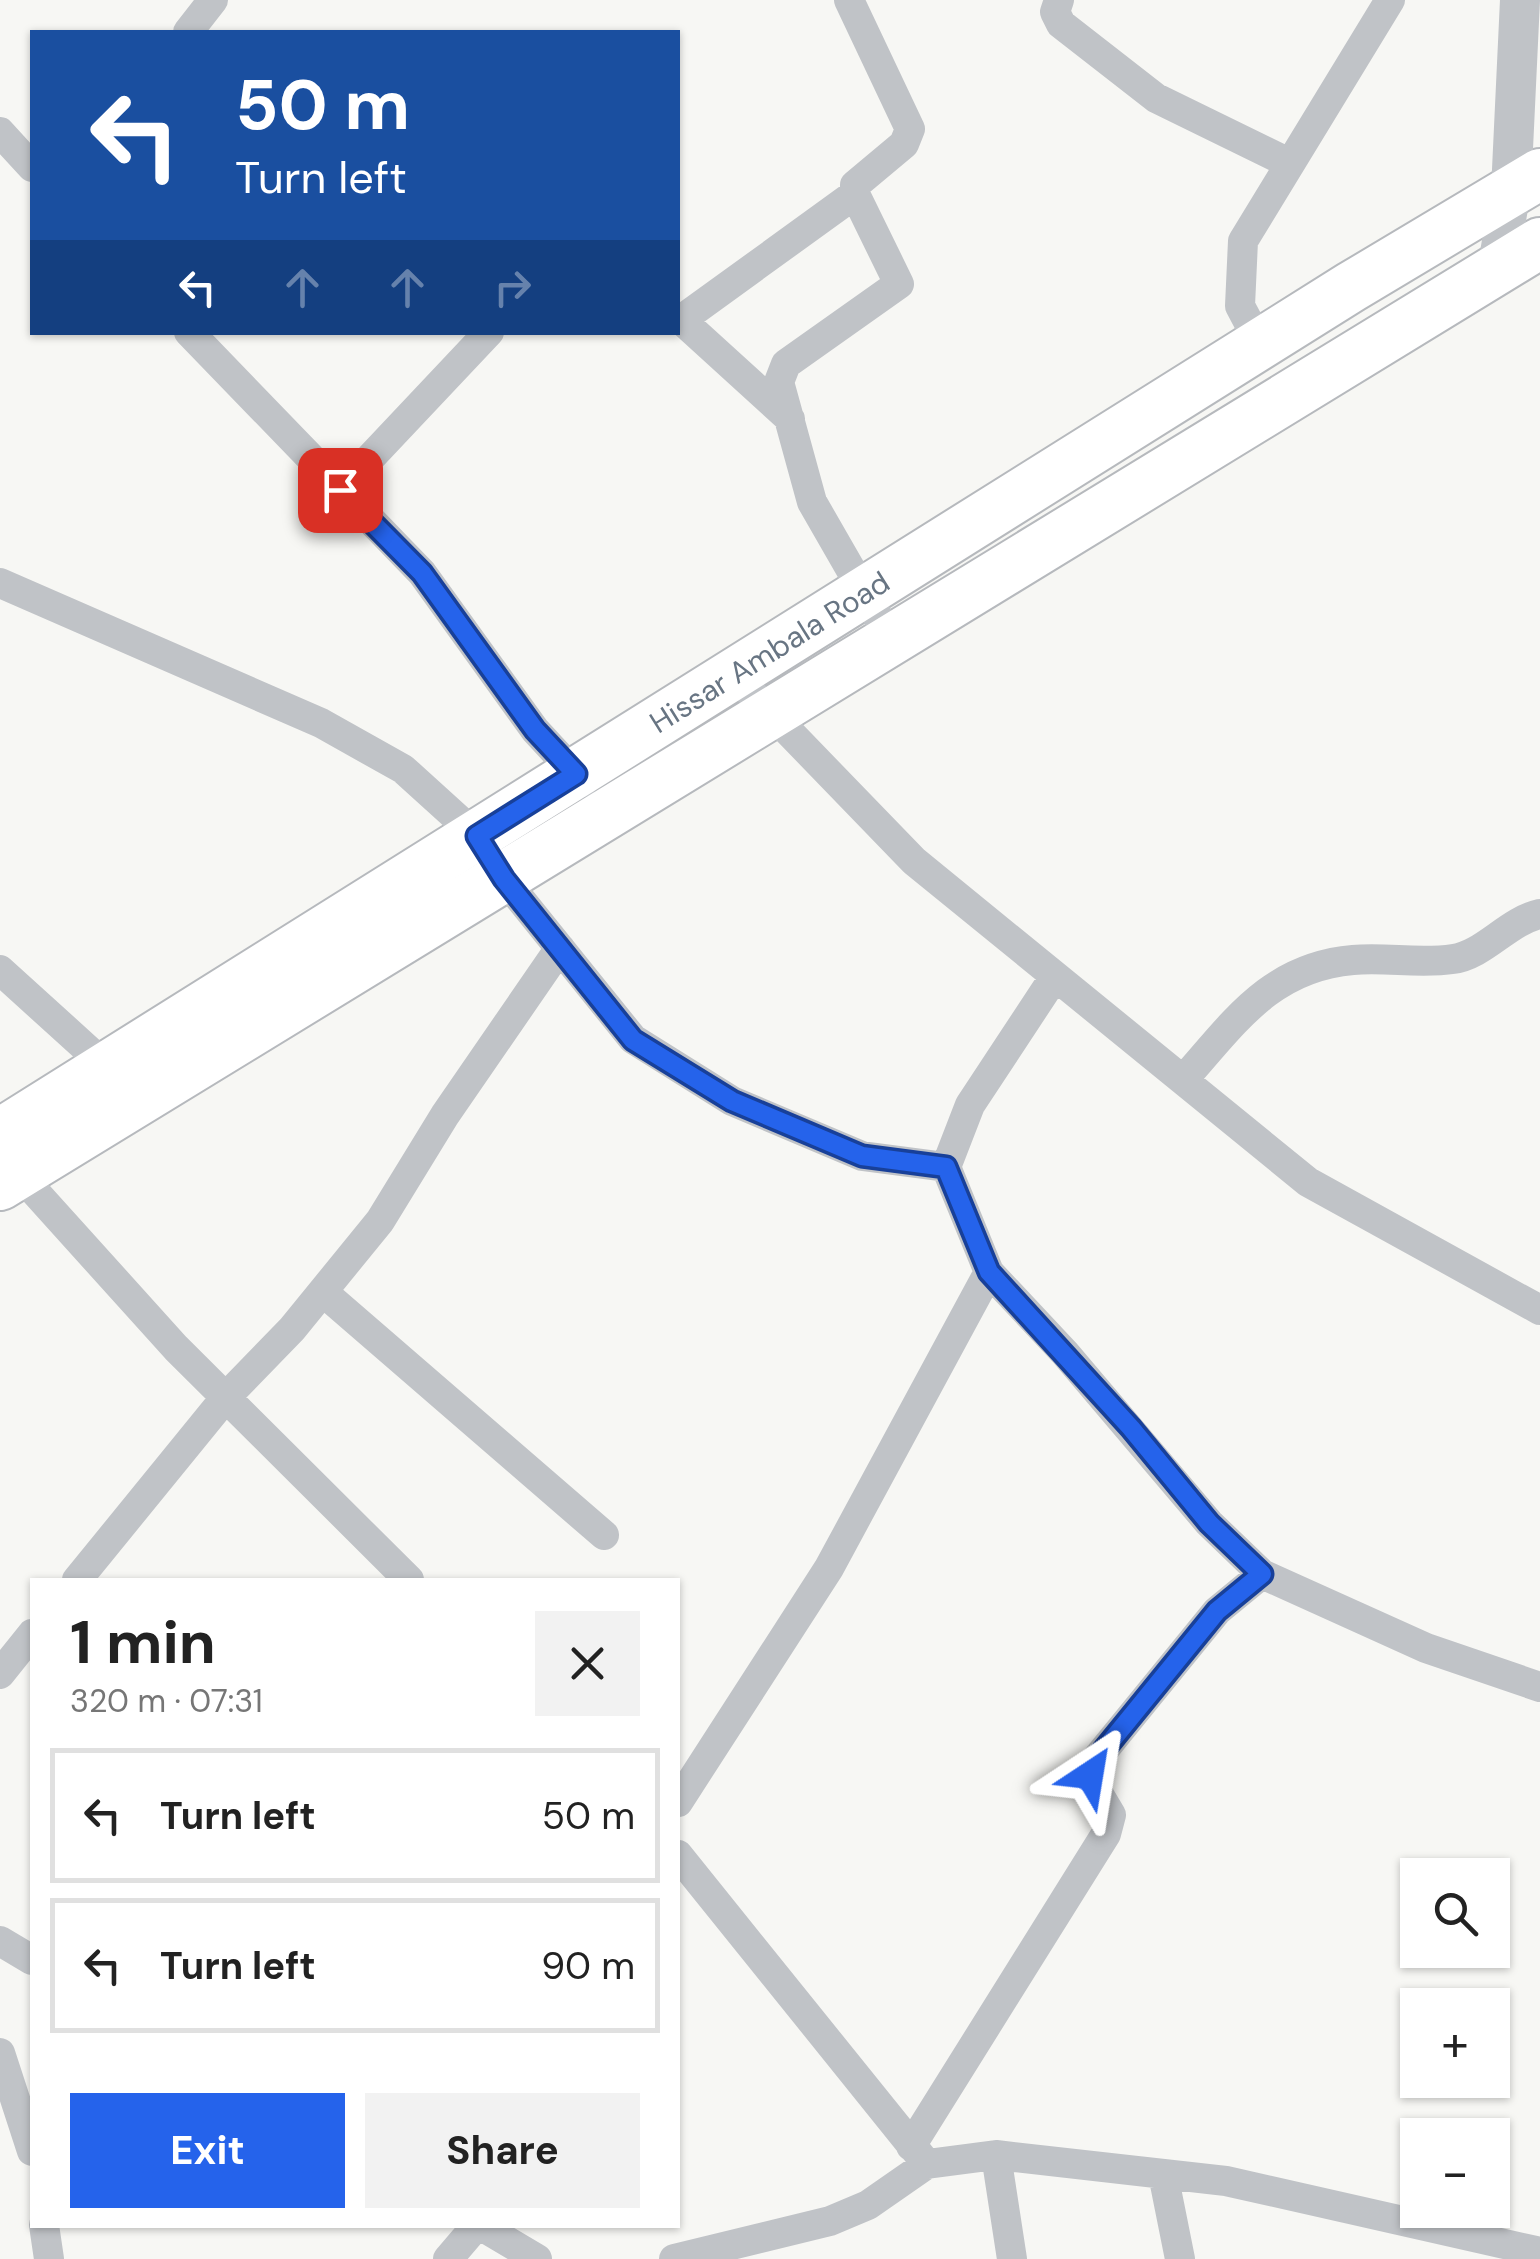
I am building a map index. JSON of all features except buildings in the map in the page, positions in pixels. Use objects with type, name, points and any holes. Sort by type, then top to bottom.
[{"type":"main road","name":"Hissar Ambala Road","points":[[5,1162],[108,1068],[1260,344],[1526,183]]},
{"type":"main road","name":"Hissar Ambala Road","points":[[5,1162],[504,879],[1540,244]]},
{"type":"street","points":[[190,30],[213,0]]},
{"type":"street","points":[[680,317],[855,194],[860,178],[904,144],[910,128],[849,0]]},
{"type":"street","points":[[1060,0],[1054,12],[1061,24],[1156,98],[1289,163]]},
{"type":"street","points":[[1260,344],[1240,306],[1243,241],[1390,0]]},
{"type":"street","points":[[1497,270],[1526,183],[1520,0]]},
{"type":"street","points":[[0,132],[30,165]]},
{"type":"street","points":[[855,194],[899,284],[779,372],[812,502],[893,642]]},
{"type":"street","points":[[680,319],[792,421]]},
{"type":"street","points":[[192,335],[422,573],[535,730],[614,812]]},
{"type":"street","points":[[340,490],[487,335]]},
{"type":"street","points":[[0,582],[321,723],[403,769],[477,836],[504,879],[633,1040],[732,1101],[862,1156],[946,1167]]},
{"type":"street","points":[[734,675],[914,862],[1308,1182],[1540,1310]]},
{"type":"street","points":[[1183,1080],[1264,990],[1288,977],[1350,960],[1456,959],[1520,918],[1540,914]]},
{"type":"street","points":[[79,1578],[226,1397],[324,1292],[380,1222],[445,1114],[560,948]]},
{"type":"street","points":[[0,970],[108,1068]]},
{"type":"street","points":[[1055,976],[970,1105],[946,1167],[989,1272],[1115,1410],[1209,1523],[1262,1574],[1426,1648],[1540,1687]]},
{"type":"street","points":[[5,1162],[226,1397],[407,1578]]},
{"type":"street","points":[[680,1799],[829,1568],[989,1272]]},
{"type":"street","points":[[324,1292],[604,1535]]},
{"type":"street","points":[[674,2259],[830,2221],[868,2205],[919,2155],[1106,1834],[1110,1814],[1092,1783],[1090,1767],[1217,1611],[1262,1574]]},
{"type":"street","points":[[0,1674],[30,1636]]},
{"type":"street","points":[[680,1857],[919,2155]]},
{"type":"street","points":[[0,1941],[30,1959]]},
{"type":"street","points":[[0,2052],[30,2146]]},
{"type":"street","points":[[919,2155],[996,2154],[1226,2181],[1540,2252]]},
{"type":"street","points":[[996,2154],[1012,2259]]},
{"type":"street","points":[[1163,2174],[1180,2259]]},
{"type":"street","points":[[44,2228],[49,2259]]},
{"type":"street","points":[[448,2259],[475,2228]]},
{"type":"street","points":[[483,2228],[538,2259]]},
{"type":"route","points":[[340,490],[422,573],[535,730],[576,774],[477,836],[504,879],[633,1040],[732,1101],[862,1156],[946,1167],[989,1272],[1131,1428],[1209,1523],[1262,1574],[1217,1611],[1090,1767],[1090,1775]]}]
